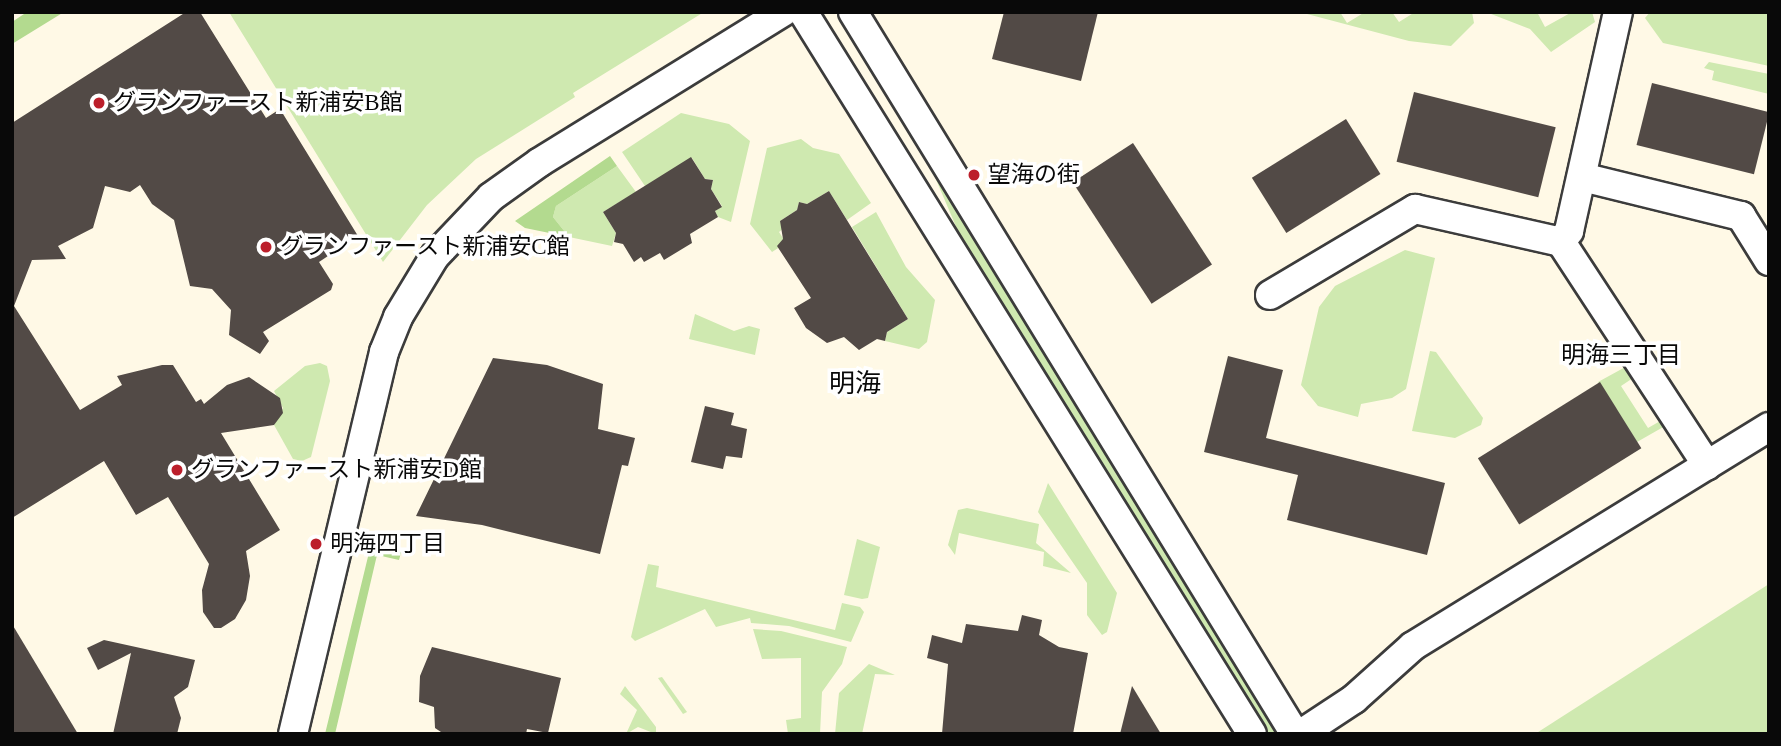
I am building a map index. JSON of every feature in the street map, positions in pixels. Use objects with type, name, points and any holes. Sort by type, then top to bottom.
[{"type":"street","points":[[293,734],[384,352],[398,317],[435,256],[491,197],[540,162],[783,12]]},
{"type":"street","points":[[803,12],[1252,734]]},
{"type":"street","points":[[853,12],[1295,734]]},
{"type":"street","points":[[1561,242],[1569,231],[1618,12]]},
{"type":"street","points":[[1582,177],[1741,216],[1769,261]]},
{"type":"street","points":[[1270,295],[1415,209],[1561,242],[1707,465]]},
{"type":"street","points":[[1301,734],[1354,699],[1413,646],[1769,427]]},
{"type":"green space","points":[[27,12],[64,12],[12,44],[12,22]]},
{"type":"green space","points":[[229,12],[704,12],[573,93],[575,97],[476,159],[427,205],[383,262]]},
{"type":"green space","points":[[1340,12],[1347,23],[1365,12],[1392,12],[1399,22],[1415,12],[1472,12],[1474,23],[1451,46],[1409,41],[1307,14]]},
{"type":"green space","points":[[1486,12],[1537,12],[1545,27],[1572,12],[1592,12],[1595,22],[1551,52],[1530,29]]},
{"type":"green space","points":[[1650,12],[1769,12],[1769,66],[1663,43],[1645,18]]},
{"type":"green space","points":[[1709,62],[1769,74],[1769,94],[1712,80],[1714,71],[1704,68]]},
{"type":"green space","points":[[681,113],[729,124],[750,141],[731,222],[718,217],[715,211],[722,206],[711,189],[713,180],[705,179],[692,158],[645,186],[622,152]]},
{"type":"green space","points":[[801,139],[813,148],[839,154],[871,203],[847,220],[829,191],[807,204],[799,202],[797,210],[780,221],[784,228],[779,232],[786,243],[772,252],[750,224],[767,148]]},
{"type":"green space","points":[[610,156],[617,166],[556,206],[553,217],[569,237],[525,228],[515,221]]},
{"type":"green space","points":[[926,156],[1283,734],[1264,734],[966,250]]},
{"type":"green space","points":[[617,166],[636,192],[603,212],[616,233],[612,246],[569,237],[553,217],[556,206]]},
{"type":"green space","points":[[876,212],[906,267],[935,300],[927,342],[919,349],[885,341],[887,332],[908,319],[852,227]]},
{"type":"green space","points":[[1405,250],[1435,258],[1406,389],[1392,398],[1361,404],[1358,417],[1318,406],[1301,385],[1319,307],[1335,286]]},
{"type":"green space","points":[[695,314],[734,331],[749,326],[760,329],[755,355],[689,339]]},
{"type":"green space","points":[[1430,351],[1436,352],[1483,418],[1481,425],[1455,438],[1412,431]]},
{"type":"green space","points":[[320,363],[327,366],[330,381],[311,457],[302,461],[293,459],[274,425],[283,408],[274,391],[305,366]]},
{"type":"green space","points":[[1629,365],[1636,376],[1621,386],[1648,428],[1662,420],[1665,426],[1637,442],[1598,382]]},
{"type":"green space","points":[[1048,483],[1117,593],[1107,632],[1102,635],[1087,615],[1087,583],[1038,512]]},
{"type":"green space","points":[[967,508],[1039,524],[1036,543],[1071,573],[1043,566],[1044,552],[959,533],[955,555],[948,545],[958,510]]},
{"type":"green space","points":[[373,536],[392,540],[401,553],[399,560],[377,555],[335,734],[325,734]]},
{"type":"green space","points":[[857,539],[880,547],[868,598],[862,599],[844,595]]},
{"type":"green space","points":[[648,564],[659,566],[656,587],[835,630],[842,603],[860,607],[864,612],[851,642],[789,626],[751,623],[750,618],[716,627],[705,609],[635,641],[631,637]]},
{"type":"green space","points":[[1769,584],[1769,734],[1535,734]]},
{"type":"green space","points":[[753,629],[781,631],[847,647],[842,664],[822,692],[820,734],[788,734],[786,720],[801,718],[801,658],[762,659]]},
{"type":"green space","points":[[869,664],[895,675],[875,674],[862,734],[835,734],[839,693]]},
{"type":"green space","points":[[662,677],[687,712],[683,714],[658,678]]},
{"type":"green space","points":[[625,686],[656,727],[656,734],[638,727],[626,734],[637,710],[620,694]]},
{"type":"building","points":[[186,12],[200,12],[266,118],[280,109],[358,236],[319,262],[333,284],[331,290],[263,332],[269,341],[260,354],[229,335],[231,310],[212,289],[190,286],[174,220],[152,204],[140,185],[130,192],[105,186],[93,228],[58,246],[66,259],[32,260],[14,306],[80,410],[122,385],[117,376],[162,365],[173,365],[196,402],[201,399],[204,404],[227,385],[249,377],[280,398],[283,413],[274,425],[221,433],[280,530],[246,551],[250,576],[246,600],[235,619],[221,628],[214,628],[203,612],[202,590],[209,564],[168,497],[136,515],[104,461],[12,518],[12,123]]},
{"type":"building","points":[[1004,12],[1098,12],[1081,81],[992,59]]},
{"type":"building","points":[[1652,83],[1769,112],[1754,174],[1637,145]]},
{"type":"building","points":[[1414,92],[1556,127],[1538,197],[1397,162]]},
{"type":"building","points":[[1346,119],[1380,174],[1286,233],[1252,178]]},
{"type":"building","points":[[1133,143],[1212,265],[1152,304],[1073,182]]},
{"type":"building","points":[[691,157],[705,179],[713,180],[711,189],[722,207],[715,211],[718,217],[690,234],[692,243],[664,260],[660,253],[644,262],[641,257],[634,262],[623,244],[614,242],[616,233],[603,212]]},
{"type":"building","points":[[829,191],[908,319],[887,332],[885,341],[877,339],[859,350],[844,337],[827,343],[806,328],[794,308],[811,298],[777,246],[783,239],[780,221],[797,210],[799,202],[807,204]]},
{"type":"building","points":[[1228,356],[1283,370],[1266,438],[1445,483],[1427,555],[1287,520],[1298,475],[1204,452]]},
{"type":"building","points":[[493,358],[547,365],[603,384],[598,429],[635,438],[628,466],[622,465],[600,554],[482,525],[416,516]]},
{"type":"building","points":[[1600,382],[1641,448],[1519,524],[1478,458]]},
{"type":"building","points":[[705,406],[734,413],[731,425],[747,429],[742,458],[726,456],[723,469],[691,462]]},
{"type":"building","points":[[1022,615],[1042,620],[1039,635],[1059,647],[1088,653],[1073,734],[942,734],[948,664],[927,658],[932,635],[962,643],[966,624],[1018,631]]},
{"type":"building","points":[[12,624],[78,734],[12,734]]},
{"type":"building","points":[[104,640],[195,660],[188,687],[174,697],[181,718],[177,734],[113,734],[131,653],[98,670],[87,648]]},
{"type":"building","points":[[432,647],[561,678],[548,733],[527,729],[526,734],[444,734],[435,728],[434,707],[419,702],[420,676]]},
{"type":"building","points":[[1132,686],[1161,734],[1120,734]]},
{"type":"place","name":"グランファースト新浦安B館","points":[[99,103]]},
{"type":"place","name":"望海の街","points":[[974,175]]},
{"type":"place","name":"グランファースト新浦安C館","points":[[266,247]]},
{"type":"place","name":"グランファースト新浦安D館","points":[[177,470]]},
{"type":"place","name":"明海四丁目","points":[[316,544]]},
{"type":"district","name":"明海三丁目","points":[[1621,356]]},
{"type":"district","name":"明海","points":[[855,384]]}]
